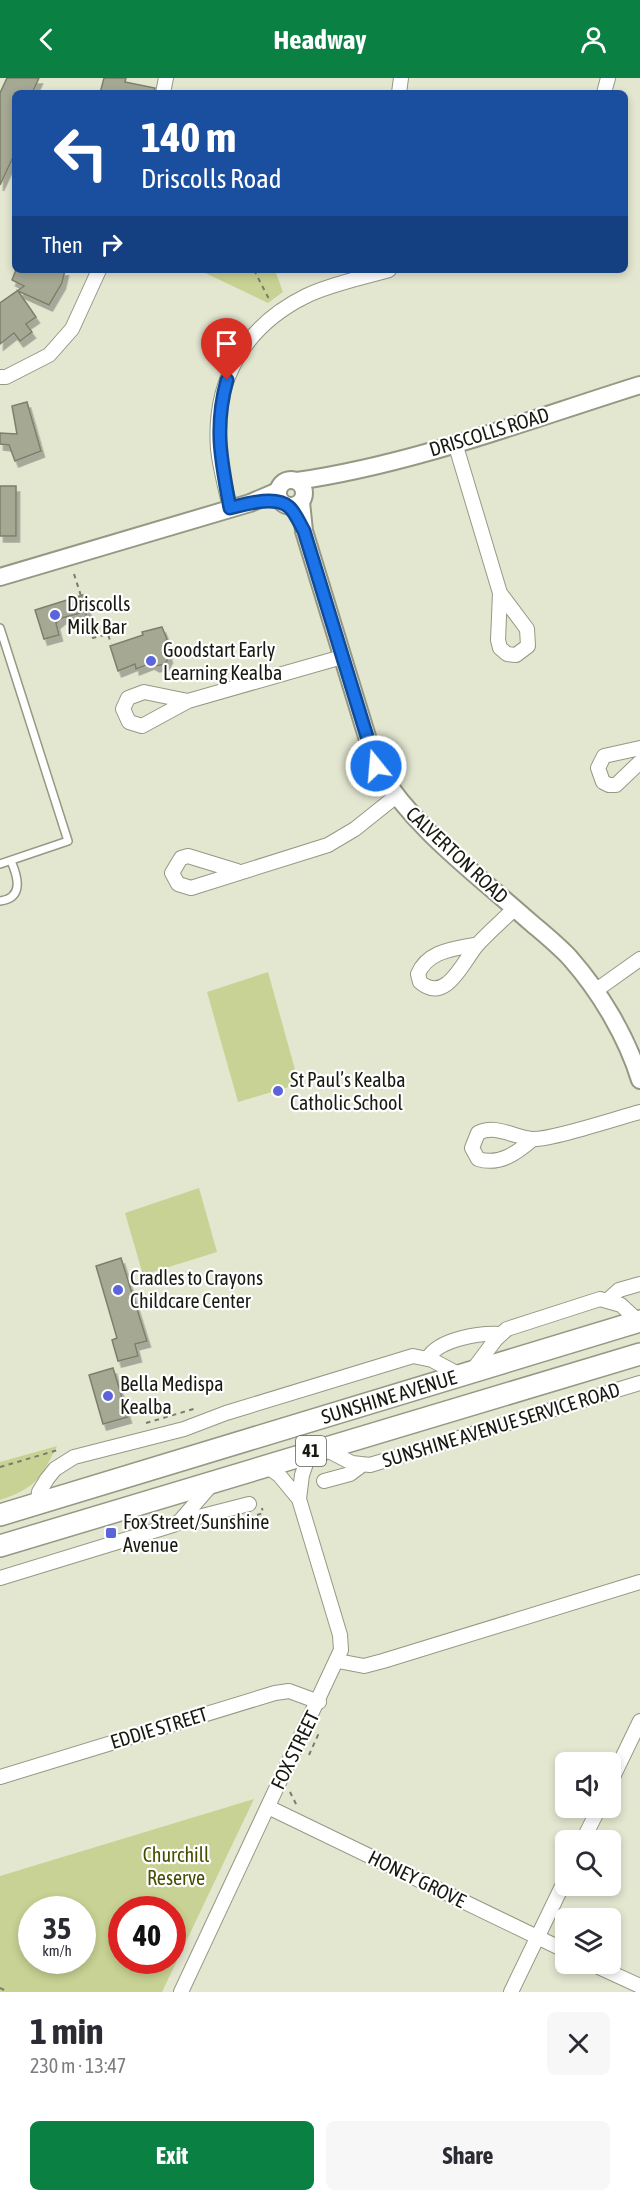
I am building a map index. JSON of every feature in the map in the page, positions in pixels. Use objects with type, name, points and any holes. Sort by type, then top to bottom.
[{"type":"main road","name":"SUNSHINE AVENUE","points":[[0,1514],[640,1321]]},
{"type":"main road","name":"SUNSHINE AVENUE","points":[[0,1546],[640,1354]]},
{"type":"main road","points":[[38,1503],[53,1530]]},
{"type":"street","points":[[0,377],[6,378],[49,356],[72,329],[98,273]]},
{"type":"street","points":[[230,508],[218,449],[219,407],[234,362],[266,320],[284,308],[308,295],[379,273]]},
{"type":"street","name":"DRISCOLLS ROAD","points":[[0,577],[230,508],[292,496],[336,475],[455,443],[640,385]]},
{"type":"street","points":[[455,443],[500,593]]},
{"type":"street","name":"CALVERTON ROAD","points":[[292,496],[376,766],[395,797],[429,833],[569,957],[595,991],[622,1036],[640,1080]]},
{"type":"street","points":[[188,701],[207,698],[342,657]]},
{"type":"street","points":[[640,748],[604,756],[598,768],[599,775],[609,785],[616,785],[640,762]]},
{"type":"street","points":[[237,872],[328,846],[355,829],[395,797]]},
{"type":"street","points":[[478,944],[515,908]]},
{"type":"street","points":[[595,991],[640,959]]},
{"type":"street","points":[[533,1139],[640,1112]]},
{"type":"street","points":[[609,1299],[619,1290],[640,1284]]},
{"type":"street","points":[[38,1503],[39,1492],[55,1469],[74,1458],[184,1428],[235,1410],[413,1356],[428,1358],[466,1373],[500,1334],[514,1325],[600,1299],[609,1299],[628,1310],[640,1321]]},
{"type":"street","points":[[428,1358],[435,1349],[448,1344],[484,1334],[500,1334]]},
{"type":"street","name":"SUNSHINE AVENUE SERVICE ROAD","points":[[316,1450],[362,1465],[379,1463],[640,1383]]},
{"type":"street","name":"FOX STREET","points":[[299,1499],[302,1474],[316,1450]]},
{"type":"street","name":"FOX STREET","points":[[181,1992],[319,1702],[341,1650],[340,1635],[299,1499],[279,1475],[264,1465]]},
{"type":"street","name":"SUNSHINE AVENUE SERVICE ROAD","points":[[324,1481],[350,1474],[362,1465]]},
{"type":"street","points":[[179,1522],[215,1481]]},
{"type":"street","points":[[0,1578],[179,1522],[249,1504]]},
{"type":"street","points":[[338,1661],[364,1666],[640,1582]]},
{"type":"street","name":"EDDIE STREET","points":[[0,1777],[275,1693],[289,1691],[319,1702]]},
{"type":"street","points":[[621,1760],[640,1721]]},
{"type":"street","name":"HONEY GROVE","points":[[268,1807],[555,1946]]},
{"type":"street","points":[[511,1992],[557,1896]]},
{"type":"street","points":[[614,1974],[640,1986]]},
{"type":"lane","points":[[0,628],[68,842],[0,864]]},
{"type":"lane","points":[[0,901],[10,898],[17,890],[17,875],[11,861]]},
{"type":"path","points":[[256,273],[270,301]]},
{"type":"path","points":[[74,574],[81,596]]},
{"type":"path","points":[[86,611],[93,638],[108,634],[111,644]]},
{"type":"path","points":[[0,1988],[8,1992]]},
{"type":"green space","points":[[205,273],[276,273],[283,292],[268,303]]},
{"type":"green space","points":[[268,972],[299,1084],[238,1102],[207,992]]},
{"type":"green space","points":[[199,1188],[217,1252],[143,1275],[125,1213]]},
{"type":"green space","points":[[57,1446],[41,1474],[30,1486],[0,1500],[0,1462]]},
{"type":"green space","name":"Churchill Reserve","points":[[254,1799],[186,1942],[186,1896],[108,1896],[108,1974],[171,1974],[162,1992],[0,1992],[0,1876]]},
{"type":"building","points":[[7,78],[39,78],[33,90],[12,90],[12,159],[0,185],[0,93]]},
{"type":"building","points":[[104,78],[126,78],[125,82],[155,88],[155,90],[101,90]]},
{"type":"building","points":[[15,273],[64,273],[62,283],[49,305],[18,291],[36,317],[26,324],[32,332],[20,341],[14,333],[0,344],[0,303],[24,286],[12,280]]},
{"type":"building","points":[[27,402],[41,451],[15,461],[9,445],[0,444],[0,433],[17,434],[12,406]]},
{"type":"building","points":[[0,486],[16,486],[16,536],[0,536]]},
{"type":"building","name":"Driscolls Milk Bar","points":[[83,595],[88,611],[62,618],[56,623],[59,635],[44,639],[35,610]]},
{"type":"building","name":"Goodstart Early Learning Kealba","points":[[162,627],[167,639],[164,643],[169,657],[165,664],[156,666],[151,663],[136,669],[135,664],[118,671],[110,646],[143,635],[142,632]]},
{"type":"building","points":[[121,1258],[147,1341],[135,1344],[138,1356],[118,1361],[112,1340],[117,1338],[96,1266]]},
{"type":"building","name":"Bella Medispa Kealba","points":[[113,1368],[128,1417],[103,1424],[89,1375]]},
{"type":"place","name":"Driscolls Milk Bar","points":[[55,615]]},
{"type":"place","name":"Goodstart Early Learning Kealba","points":[[151,661]]},
{"type":"place","name":"St Paul’s Kealba Catholic School","points":[[278,1091]]},
{"type":"place","name":"Cradles to Crayons Childcare Center","points":[[118,1290]]},
{"type":"place","name":"Bella Medispa Kealba","points":[[108,1396]]},
{"type":"place","name":"Fox Street/Sunshine Avenue","points":[[111,1533]]},
{"type":"route","points":[[227,380],[219,407],[218,449],[230,508],[250,503],[281,502],[289,507],[304,531],[376,766]]}]
